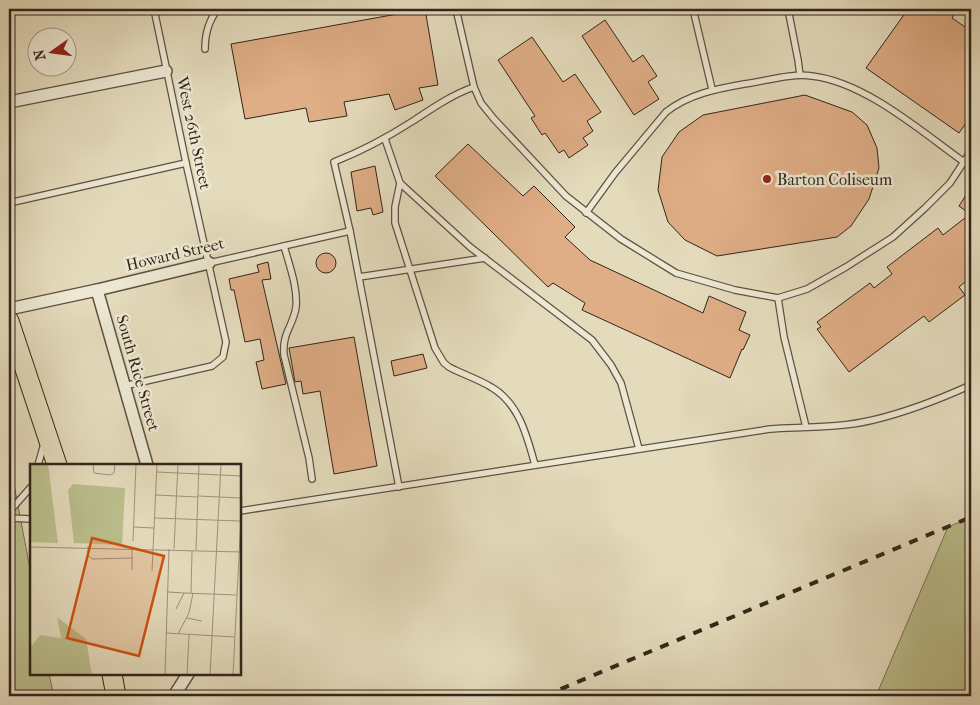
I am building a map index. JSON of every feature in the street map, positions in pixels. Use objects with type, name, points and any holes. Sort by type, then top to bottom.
[{"type":"main road","points":[[9,321],[48,433],[57,464]]},
{"type":"main road","points":[[112,675],[116,696]]},
{"type":"street","points":[[9,102],[166,71]]},
{"type":"street","name":"Howard Street","points":[[9,309],[209,263]]},
{"type":"street","name":"South Rice Street","points":[[97,290],[147,464]]},
{"type":"street","points":[[174,696],[187,675]]},
{"type":"lane","name":"West 26th Street","points":[[124,386],[212,366],[223,357],[226,342],[154,9]]},
{"type":"lane","points":[[205,49],[206,33],[218,9]]},
{"type":"lane","points":[[474,9],[456,10],[474,87],[481,103],[494,119],[566,196],[621,239],[676,273],[735,290],[778,298],[807,289],[893,237],[950,183],[971,151]]},
{"type":"lane","points":[[693,9],[712,89]]},
{"type":"lane","points":[[788,9],[800,75]]},
{"type":"lane","points":[[586,213],[615,173],[666,112],[685,100],[712,89],[800,75],[826,79],[868,96],[893,111],[964,162]]},
{"type":"lane","points":[[399,487],[350,231],[334,162],[385,139],[451,96],[474,87]]},
{"type":"lane","points":[[385,139],[400,183],[485,258],[592,340],[611,365],[620,383],[639,449]]},
{"type":"lane","points":[[9,203],[186,163]]},
{"type":"lane","points":[[400,183],[395,207],[395,223],[428,330],[440,357],[449,367],[491,386],[507,400],[524,427],[535,465]]},
{"type":"lane","name":"Howard Street","points":[[209,263],[350,231]]},
{"type":"lane","points":[[284,246],[296,304],[294,316],[287,329],[283,344],[284,355],[309,458],[312,479]]},
{"type":"lane","points":[[359,277],[485,258]]},
{"type":"lane","points":[[778,298],[784,337],[806,427]]},
{"type":"lane","points":[[241,512],[770,429],[872,420],[937,400],[971,385]]},
{"type":"lane","points":[[38,464],[48,433]]},
{"type":"lane","points":[[9,512],[30,488]]},
{"type":"lane","points":[[9,518],[30,519]]},
{"type":"green space","points":[[9,458],[30,569],[30,675],[49,675],[54,696],[9,696]]},
{"type":"green space","points":[[971,517],[971,696],[876,696],[948,527]]},
{"type":"building","points":[[425,9],[438,85],[419,88],[423,100],[395,110],[389,94],[344,102],[347,116],[309,122],[306,108],[245,119],[231,44]]},
{"type":"building","points":[[908,9],[948,9],[955,13],[952,18],[971,31],[971,116],[959,133],[866,68]]},
{"type":"building","points":[[605,20],[633,62],[643,55],[657,76],[648,82],[659,99],[634,115],[582,36]]},
{"type":"building","points":[[532,37],[563,82],[575,74],[601,112],[587,121],[593,131],[583,138],[588,145],[569,158],[564,150],[559,153],[545,133],[542,135],[531,118],[535,116],[498,60]]},
{"type":"building","name":"Barton Coliseum","points":[[805,95],[852,112],[867,125],[877,148],[879,168],[869,199],[851,226],[837,237],[717,256],[685,240],[668,222],[658,190],[662,157],[679,132],[703,115]]},
{"type":"building","points":[[468,144],[523,196],[534,186],[575,227],[565,237],[590,260],[703,313],[709,296],[746,312],[739,330],[750,335],[730,378],[582,310],[585,303],[553,283],[548,287],[435,176]]},
{"type":"building","points":[[375,166],[383,212],[373,215],[371,208],[357,211],[351,172]]},
{"type":"building","points":[[971,187],[971,277],[959,287],[965,295],[929,322],[924,316],[849,372],[817,329],[821,327],[817,322],[870,283],[874,288],[892,274],[887,267],[938,228],[943,235],[970,214],[959,206]]},
{"type":"building","points":[[326,253],[333,256],[336,263],[333,270],[326,273],[319,270],[316,263],[319,256]]},
{"type":"building","points":[[268,262],[271,279],[262,280],[286,384],[262,389],[256,362],[264,360],[260,339],[245,342],[234,290],[231,290],[229,279],[259,272],[257,265]]},
{"type":"building","points":[[354,337],[377,466],[334,474],[320,391],[303,394],[301,381],[295,382],[289,348]]},
{"type":"building","points":[[423,354],[427,368],[394,376],[391,361]]},
{"type":"railway","points":[[544,696],[971,517]]},
{"type":"place","name":"Barton Coliseum","points":[[767,179]]}]
